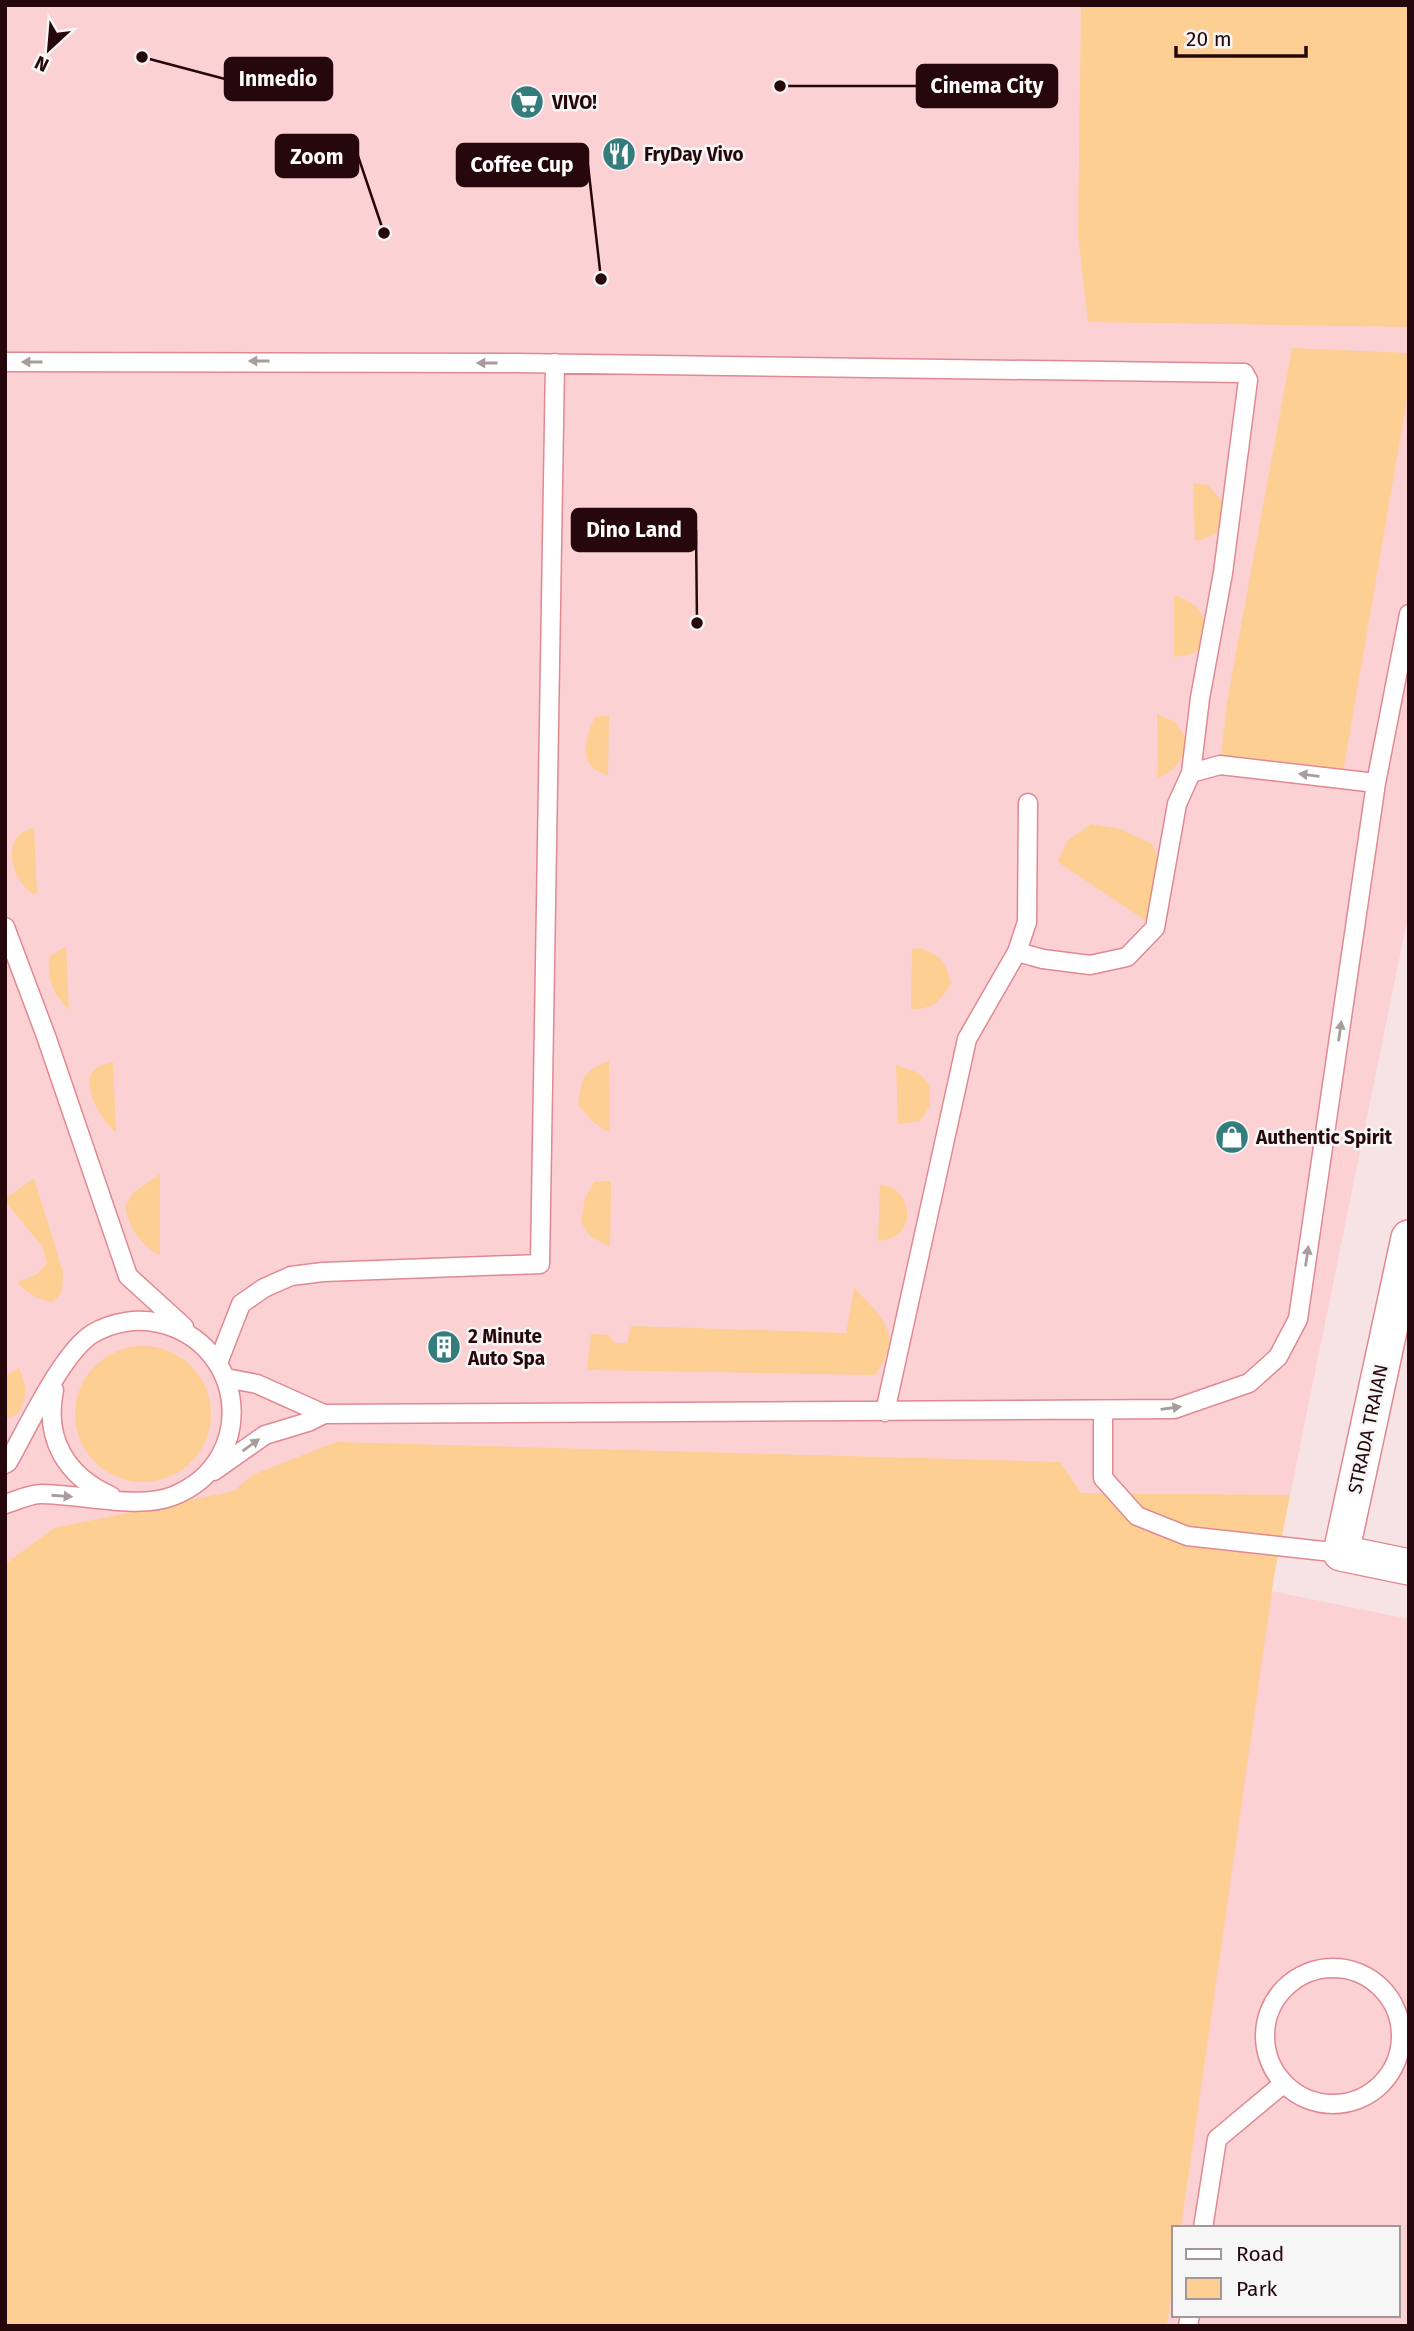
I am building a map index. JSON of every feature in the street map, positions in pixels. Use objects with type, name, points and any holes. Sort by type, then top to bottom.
[{"type":"street","name":"STRADA TRAIAN","points":[[1341,1553],[1409,1238]]},
{"type":"street","points":[[1341,1553],[1409,1567]]},
{"type":"lane","points":[[5,362],[555,363],[1244,373],[1248,380],[1232,507],[1200,698],[1191,773],[1177,804],[1155,928],[1127,957],[1090,965],[1043,960],[1017,952]]},
{"type":"lane","points":[[222,1370],[241,1304],[264,1288],[291,1276],[323,1272],[540,1264],[555,363]]},
{"type":"lane","points":[[222,1370],[324,1414],[1174,1409],[1249,1383],[1278,1357],[1298,1319],[1376,783],[1409,614]]},
{"type":"lane","points":[[1191,773],[1220,765],[1376,783]]},
{"type":"lane","points":[[884,1412],[967,1039],[1017,952],[1027,922],[1028,803]]},
{"type":"lane","points":[[5,927],[46,1036],[128,1276],[200,1341],[222,1370],[232,1401],[232,1425],[225,1448],[213,1468],[195,1485]]},
{"type":"lane","points":[[5,1464],[71,1353],[91,1335],[117,1323],[147,1320],[175,1326],[200,1341]]},
{"type":"lane","points":[[56,1377],[50,1408],[54,1438],[69,1466],[92,1487],[121,1500]]},
{"type":"lane","points":[[1103,1411],[1103,1478],[1137,1516],[1187,1536],[1341,1553]]},
{"type":"lane","points":[[5,1504],[38,1494],[147,1502],[172,1497],[195,1485],[265,1434],[308,1422],[324,1414]]},
{"type":"lane","points":[[1337,1968],[1359,1973],[1379,1986],[1393,2004],[1400,2024],[1400,2046],[1394,2067],[1381,2084],[1363,2097],[1343,2103],[1321,2103],[1301,2096],[1284,2083],[1270,2064],[1265,2041],[1267,2018],[1277,1997],[1293,1981],[1313,1971],[1337,1968]]},
{"type":"lane","points":[[1203,2226],[1217,2139],[1284,2083]]},
{"type":"shaded area","points":[[5,5],[1409,5],[1409,911],[1290,1495],[263,1486],[54,1528],[5,1564]]},
{"type":"shaded area","points":[[1271,1591],[1409,1619],[1409,2326],[1167,2326],[1172,2287],[1172,2317],[1400,2317],[1400,2226],[1181,2226]]},
{"type":"green space","points":[[1081,5],[1409,5],[1409,327],[1088,322],[1078,235]]},
{"type":"green space","points":[[1292,348],[1409,353],[1409,387],[1341,784],[1220,765],[1227,702]]},
{"type":"green space","points":[[1193,483],[1208,485],[1226,506],[1218,530],[1210,537],[1195,541]]},
{"type":"green space","points":[[1174,595],[1197,608],[1202,614],[1205,628],[1202,647],[1192,654],[1174,657]]},
{"type":"green space","points":[[1157,714],[1175,722],[1187,740],[1178,763],[1158,778]]},
{"type":"green space","points":[[609,715],[608,775],[591,766],[587,759],[586,743],[595,717]]},
{"type":"green space","points":[[1091,824],[1120,829],[1152,844],[1163,868],[1151,924],[1058,862],[1067,841]]},
{"type":"green space","points":[[34,828],[37,893],[33,894],[19,878],[12,858],[16,839],[23,832]]},
{"type":"green space","points":[[66,946],[69,1010],[55,992],[49,971],[50,956]]},
{"type":"green space","points":[[920,948],[942,961],[951,984],[931,1006],[911,1009],[912,949]]},
{"type":"green space","points":[[609,1061],[610,1133],[592,1121],[578,1105],[588,1072]]},
{"type":"green space","points":[[113,1062],[116,1132],[97,1107],[89,1084],[96,1068]]},
{"type":"green space","points":[[896,1065],[919,1073],[930,1086],[930,1106],[920,1121],[898,1124]]},
{"type":"green space","points":[[160,1174],[160,1255],[137,1236],[125,1207],[133,1193]]},
{"type":"green space","points":[[34,1178],[63,1272],[62,1293],[53,1302],[34,1296],[17,1282],[36,1275],[47,1263],[42,1246],[5,1201]]},
{"type":"green space","points":[[611,1181],[610,1247],[590,1236],[581,1222],[585,1198],[594,1182]]},
{"type":"green space","points":[[880,1185],[891,1187],[899,1193],[907,1212],[901,1231],[892,1238],[878,1241]]},
{"type":"green space","points":[[854,1288],[887,1328],[888,1349],[875,1375],[587,1370],[591,1334],[608,1335],[615,1343],[627,1343],[631,1326],[846,1333]]},
{"type":"green space","points":[[143,1346],[169,1351],[191,1366],[206,1388],[211,1414],[206,1440],[191,1462],[169,1477],[143,1482],[117,1477],[95,1462],[80,1440],[75,1414],[80,1388],[95,1366],[117,1351]]},
{"type":"green space","points":[[19,1368],[25,1386],[24,1401],[18,1414],[5,1419],[5,1376]]},
{"type":"green space","points":[[336,1442],[1060,1462],[1081,1493],[1290,1495],[1274,1576],[1181,2226],[1172,2226],[1172,2290],[1167,2326],[5,2326],[5,1564],[54,1528],[234,1491],[252,1475]]},
{"type":"place","name":"Inmedio","points":[[142,57]]},
{"type":"place","name":"Cinema City","points":[[780,86]]},
{"type":"place","name":"VIVO!","points":[[527,102]]},
{"type":"place","name":"FryDay Vivo","points":[[619,154]]},
{"type":"place","name":"Zoom","points":[[384,233]]},
{"type":"place","name":"Coffee Cup","points":[[601,279]]},
{"type":"place","name":"Dino Land","points":[[697,623]]},
{"type":"place","name":"Authentic Spirit","points":[[1232,1137]]},
{"type":"place","name":"2 Minute Auto Spa","points":[[444,1347]]}]
